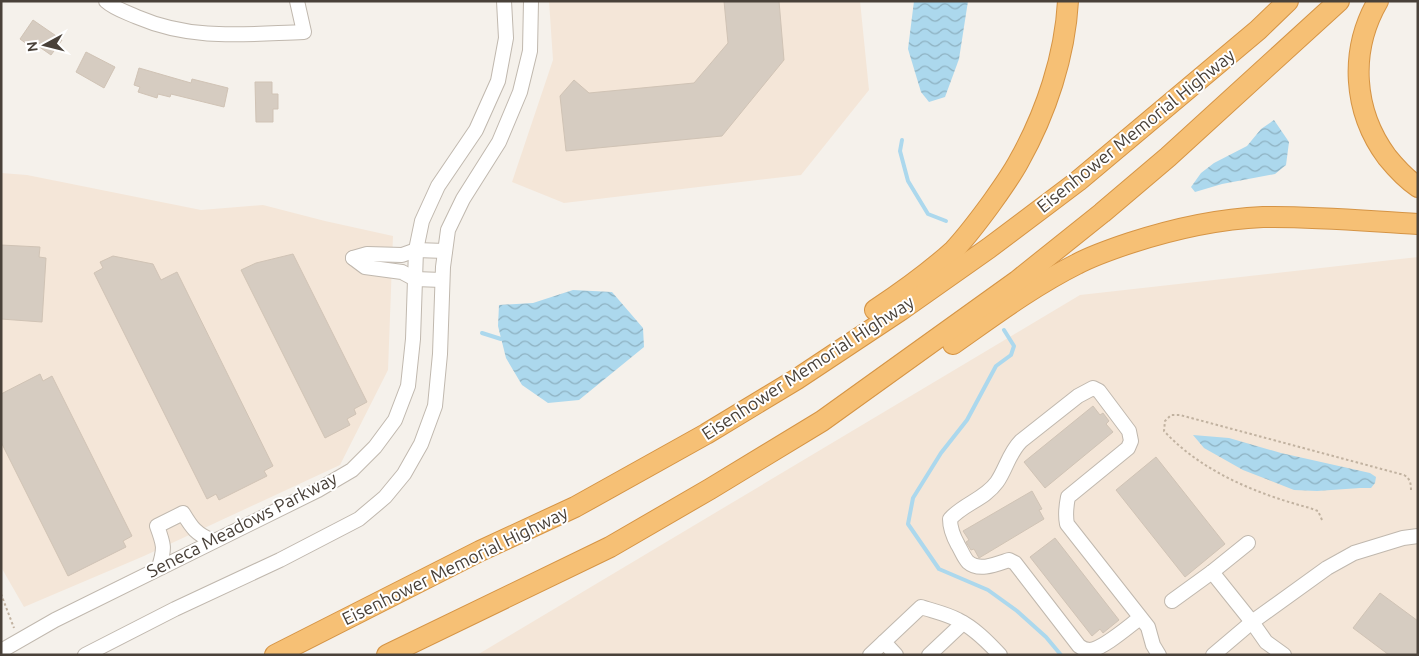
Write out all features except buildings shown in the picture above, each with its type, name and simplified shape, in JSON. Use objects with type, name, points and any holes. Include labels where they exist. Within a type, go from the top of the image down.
[{"type":"highway","points":[[575,507],[692,428],[789,368],[893,298],[954,249],[977,222],[1003,186],[1019,161],[1037,125],[1054,79],[1068,1]]},
{"type":"highway","name":"Eisenhower Memorial Highway","points":[[275,655],[480,551],[575,507],[706,434],[797,378],[901,310],[989,248],[1078,181],[1258,30],[1288,1]]},
{"type":"highway","name":"Eisenhower Memorial Highway","points":[[387,655],[610,547],[822,421],[1016,281],[1102,213],[1168,157],[1339,1]]},
{"type":"highway","points":[[1378,1],[1366,27],[1360,48],[1358,68],[1362,107],[1369,127],[1381,148],[1394,166],[1410,182],[1418,186]]},
{"type":"highway","points":[[822,421],[932,359],[1025,294],[1077,264],[1109,250],[1181,228],[1261,217],[1304,217],[1418,224]]},
{"type":"street","points":[[106,1],[112,6],[154,24],[182,31],[212,35],[304,32],[297,1]]},
{"type":"street","name":"Seneca Meadows Parkway","points":[[1,651],[54,620],[318,490],[352,470],[375,447],[395,420],[408,386],[413,339],[416,250],[422,221],[438,186],[476,130],[498,81],[506,38],[504,1]]},
{"type":"street","points":[[85,655],[175,609],[280,560],[359,519],[385,497],[404,474],[421,444],[436,406],[440,354],[442,280],[448,230],[463,199],[499,142],[520,92],[530,51],[531,1]]},
{"type":"street","points":[[442,280],[415,279],[402,272],[365,268],[353,258],[367,254],[402,255],[416,250],[445,251]]},
{"type":"street","points":[[1140,618],[1100,647],[1084,650],[1015,563],[1009,560],[987,567],[968,562],[950,527],[950,519],[956,512],[979,498],[996,483],[1014,448],[1021,441],[1078,396],[1093,388],[1099,390],[1123,422],[1130,432],[1131,441],[1128,448],[1068,497],[1065,508],[1067,524],[1148,627],[1153,645],[1159,655]]},
{"type":"street","points":[[159,567],[164,552],[163,542],[157,526],[184,513],[192,528],[200,536],[213,541]]},
{"type":"street","points":[[1213,655],[1252,622],[1327,568],[1354,553],[1402,538],[1418,536]]},
{"type":"street","points":[[1172,600],[1212,572],[1248,543]]},
{"type":"street","points":[[1212,572],[1266,642],[1284,655]]},
{"type":"street","points":[[870,655],[921,607],[963,623],[986,639],[996,650],[980,655]]},
{"type":"street","points":[[929,655],[963,623]]},
{"type":"street","points":[[884,642],[896,655]]},
{"type":"path","points":[[1322,520],[1318,512],[1310,508],[1263,494],[1234,481],[1208,466],[1174,442],[1164,431],[1165,421],[1171,415],[1180,415],[1404,475],[1410,482],[1412,492]]},
{"type":"path","points":[[1,594],[20,639]]},
{"type":"shaded area","points":[[549,1],[860,1],[869,90],[801,175],[564,203],[512,182],[553,60]]},
{"type":"shaded area","points":[[1,173],[27,175],[201,210],[263,205],[393,236],[388,370],[340,465],[144,556],[24,607],[1,567]]},
{"type":"shaded area","points":[[1418,257],[1418,655],[477,655],[1080,295]]},
{"type":"water","points":[[914,1],[968,1],[959,59],[945,97],[929,102],[921,92],[908,49]]},
{"type":"water","points":[[1274,120],[1289,142],[1286,165],[1275,174],[1222,184],[1195,192],[1191,187],[1201,173],[1214,163],[1247,146],[1261,129]]},
{"type":"water","points":[[573,290],[612,292],[643,328],[644,347],[579,400],[548,403],[522,385],[506,358],[498,326],[499,305],[533,303]]},
{"type":"water","points":[[1193,435],[1229,438],[1281,453],[1370,473],[1376,477],[1375,483],[1371,488],[1317,491],[1294,490],[1243,470],[1204,448]]},
{"type":"waterway","points":[[902,140],[900,151],[908,181],[928,214],[946,221]]},
{"type":"waterway","points":[[1004,330],[1014,346],[1011,355],[996,366],[967,420],[941,453],[913,498],[908,524],[939,569],[988,590],[1017,611],[1046,637],[1061,655]]},
{"type":"waterway","points":[[482,333],[501,339]]}]
